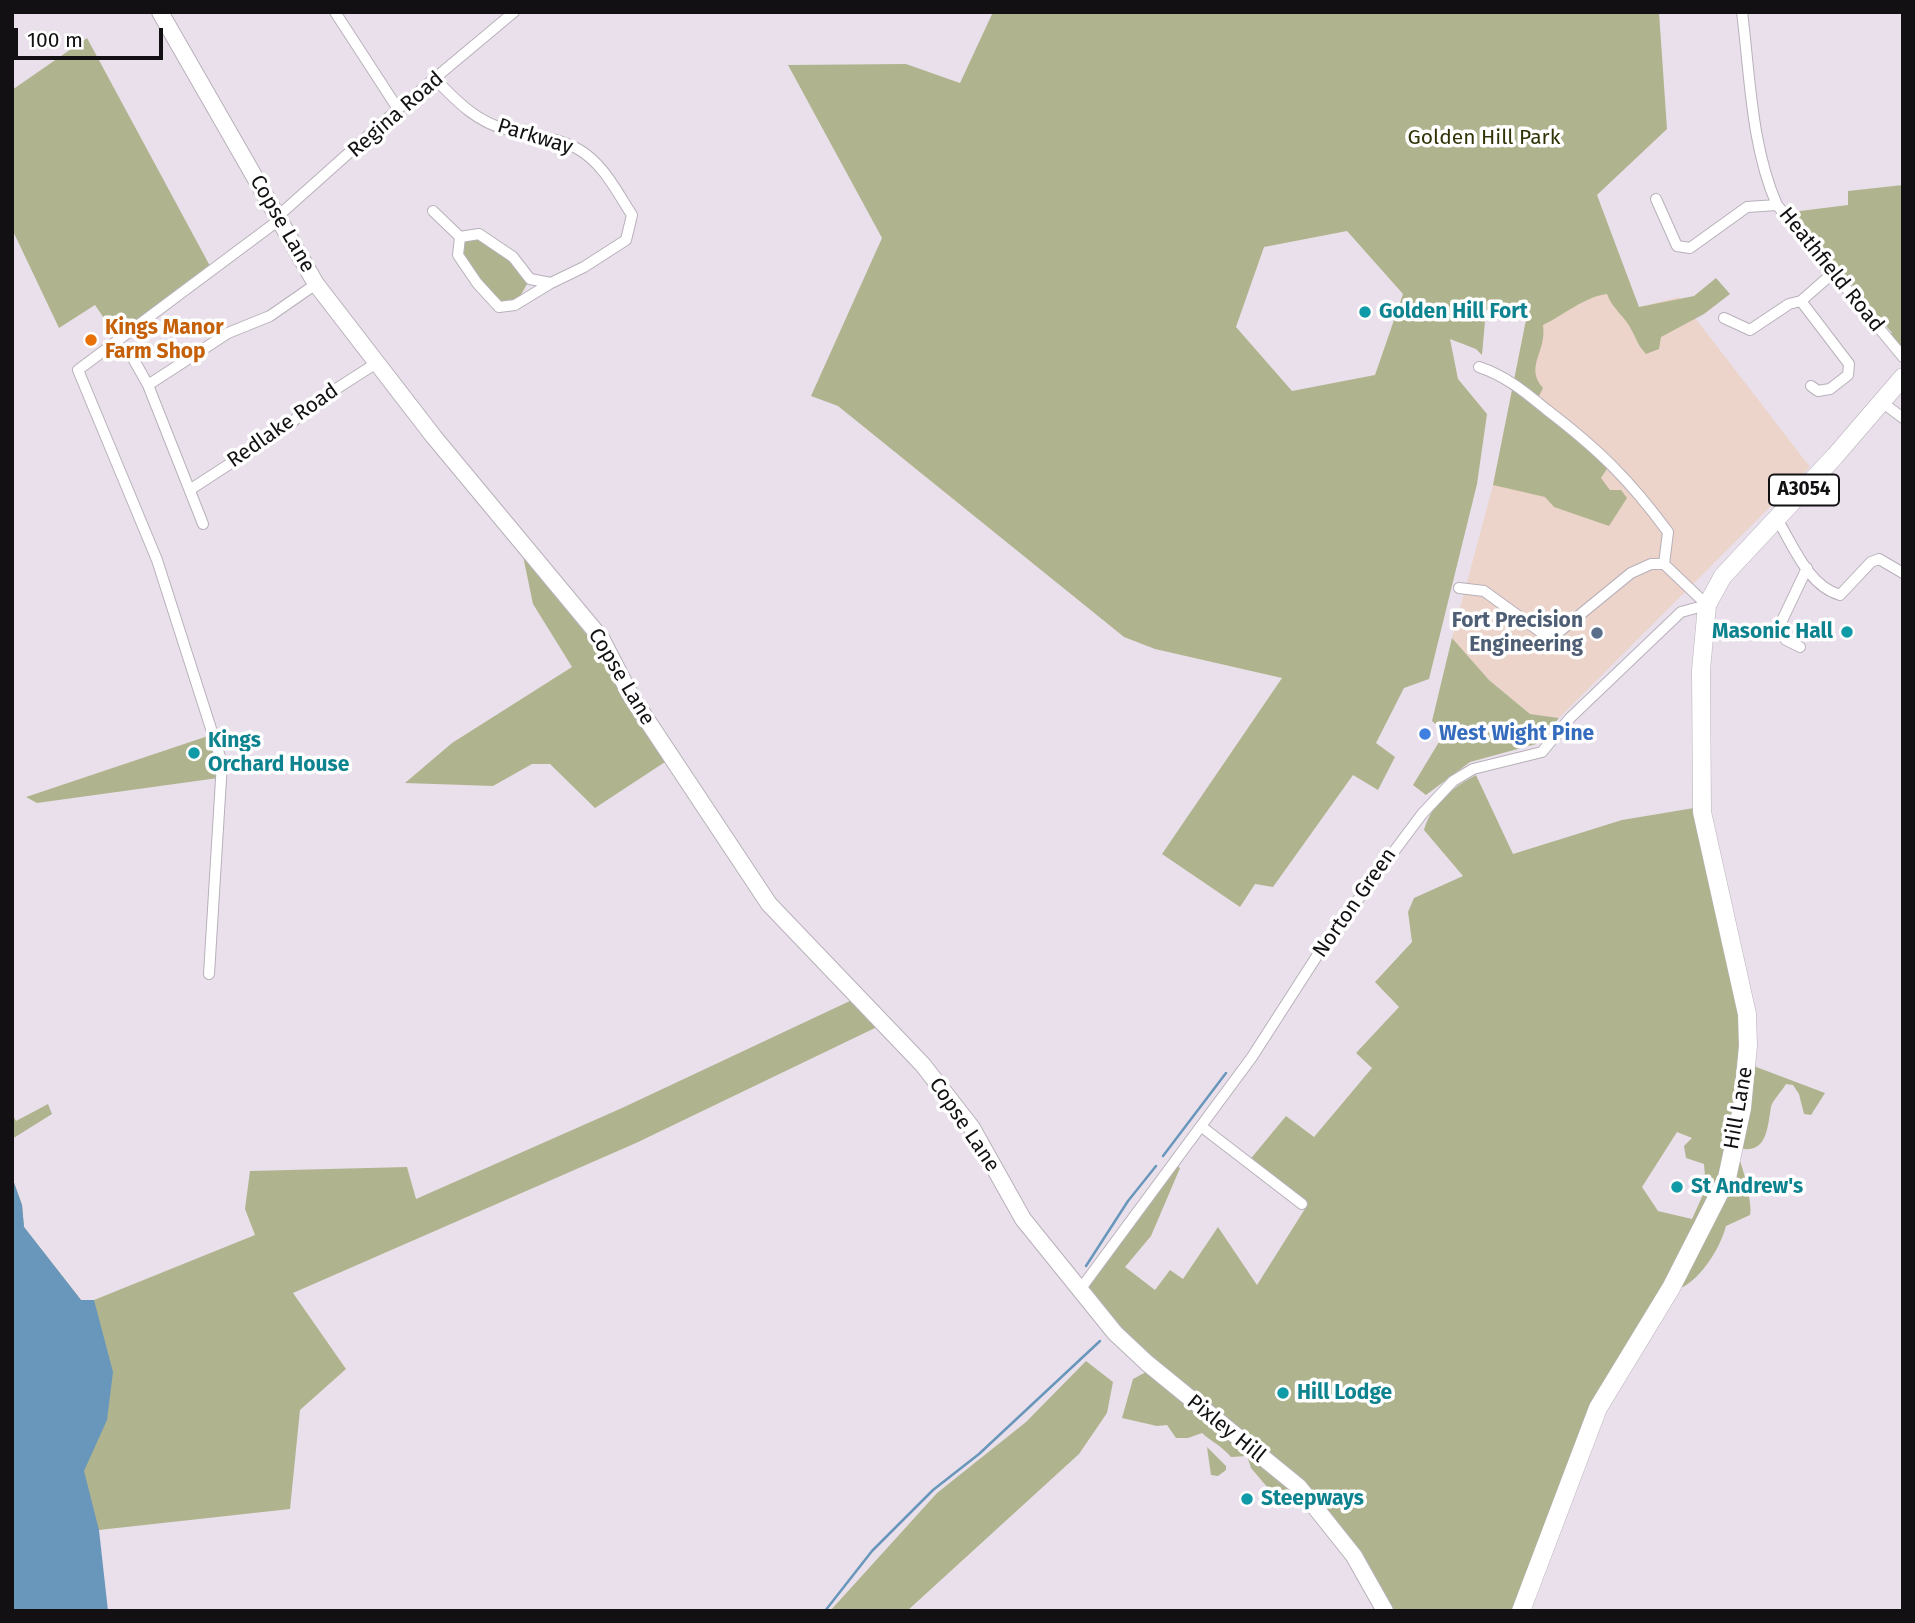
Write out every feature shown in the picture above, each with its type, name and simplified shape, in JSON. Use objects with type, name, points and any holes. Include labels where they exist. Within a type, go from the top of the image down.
[{"type":"main road","name":"A3054","points":[[1707,605],[1723,576],[1883,403],[1903,377]]},
{"type":"main road","name":"Hill Lane","points":[[1521,1611],[1598,1408],[1671,1288],[1727,1178],[1742,1108],[1748,1053],[1747,1014],[1702,812],[1701,670],[1707,605]]},
{"type":"street","name":"Copse Lane","points":[[160,12],[316,284],[509,531],[601,638],[631,696],[769,904],[923,1065],[972,1128],[1023,1219],[1079,1291]]},
{"type":"street","points":[[335,12],[398,108]]},
{"type":"street","name":"Regina Road","points":[[209,974],[222,763],[157,560],[78,370],[278,219],[398,108],[436,80],[514,12]]},
{"type":"street","name":"Heathfield Road","points":[[1742,12],[1755,118],[1769,187],[1777,205],[1903,357]]},
{"type":"street","name":"Parkway","points":[[436,80],[471,115],[505,129],[540,135],[579,149],[606,173],[632,215],[626,240],[515,305],[499,307],[477,283],[457,255],[460,237]]},
{"type":"street","points":[[1656,199],[1678,246],[1690,248],[1747,207],[1777,205]]},
{"type":"street","points":[[433,211],[460,237],[480,234],[513,257],[530,279],[551,283]]},
{"type":"street","points":[[1724,318],[1751,335],[1788,304],[1801,301],[1833,273]]},
{"type":"street","points":[[148,385],[228,333],[270,316],[316,284]]},
{"type":"street","points":[[1801,301],[1849,364],[1848,375],[1830,389],[1818,391],[1811,386]]},
{"type":"street","points":[[130,353],[148,385],[203,524]]},
{"type":"street","name":"Redlake Road","points":[[191,489],[288,426],[311,405],[376,364]]},
{"type":"street","points":[[1479,367],[1502,375],[1601,451],[1642,496],[1668,532],[1664,564]]},
{"type":"street","points":[[1883,403],[1903,418]]},
{"type":"street","points":[[1777,519],[1807,568],[1826,591],[1840,595],[1871,562],[1879,559]]},
{"type":"street","points":[[1871,548],[1879,559],[1903,573]]},
{"type":"street","points":[[1459,588],[1484,591],[1542,633],[1560,631],[1631,573],[1651,564],[1664,564],[1707,605]]},
{"type":"street","points":[[1800,647],[1786,640],[1778,629],[1807,568]]},
{"type":"street","name":"Norton Green","points":[[1079,1291],[1202,1127],[1252,1057],[1324,945],[1422,814],[1453,781],[1473,769],[1542,752],[1570,718],[1681,612],[1707,605]]},
{"type":"street","points":[[1202,1127],[1302,1204]]},
{"type":"street","name":"Pixley Hill","points":[[1079,1291],[1147,1363],[1299,1488],[1354,1556],[1385,1611]]},
{"type":"shaded area","points":[[1625,271],[1639,307],[1679,297],[1810,467],[1559,718],[1530,714],[1489,680],[1452,638],[1493,485],[1527,315]]},
{"type":"green space","name":"Golden Hill Park","points":[[993,12],[1659,12],[1667,129],[1597,195],[1639,307],[1694,296],[1716,278],[1730,294],[1704,314],[1661,337],[1659,349],[1646,354],[1607,294],[1582,302],[1543,325],[1536,373],[1543,388],[1534,406],[1568,430],[1608,467],[1601,478],[1610,490],[1621,490],[1627,498],[1609,526],[1554,507],[1545,497],[1493,485],[1527,315],[1486,310],[1482,355],[1476,349],[1450,339],[1458,379],[1487,414],[1477,484],[1429,679],[1404,688],[1376,743],[1395,757],[1378,790],[1353,775],[1273,887],[1255,884],[1240,907],[1162,854],[1282,678],[1155,649],[1124,637],[838,406],[811,396],[882,238],[788,65],[906,64],[960,83]],"holes":[[[1347,231],[1403,294],[1375,375],[1292,391],[1236,327],[1264,247]]]},
{"type":"green space","points":[[87,38],[210,266],[116,336],[95,305],[59,328],[12,229],[12,90]]},
{"type":"green space","points":[[1903,185],[1903,357],[1883,334],[1892,333],[1792,212],[1848,205],[1848,191]]},
{"type":"green space","points":[[479,234],[530,279],[515,305],[499,307],[458,255],[460,237]]},
{"type":"green space","points":[[523,556],[596,646],[624,700],[665,762],[595,808],[550,764],[532,764],[493,786],[405,783],[452,743],[572,667],[533,604]]},
{"type":"green space","points":[[1452,638],[1489,680],[1530,714],[1559,718],[1536,744],[1470,762],[1426,795],[1413,785],[1445,732],[1432,721]]},
{"type":"green space","points":[[211,735],[218,763],[218,778],[37,803],[26,797]]},
{"type":"green space","points":[[1476,775],[1513,854],[1622,820],[1694,808],[1739,1014],[1742,1045],[1738,1157],[1751,1210],[1750,1215],[1726,1226],[1707,1264],[1692,1281],[1675,1290],[1596,1402],[1515,1611],[1391,1611],[1298,1479],[1273,1503],[1268,1488],[1251,1468],[1247,1456],[1231,1457],[1202,1433],[1188,1438],[1176,1438],[1167,1425],[1157,1426],[1122,1418],[1133,1379],[1146,1372],[1152,1360],[1083,1286],[1174,1163],[1180,1168],[1151,1236],[1125,1267],[1155,1290],[1170,1270],[1183,1279],[1218,1227],[1257,1285],[1308,1204],[1248,1162],[1286,1116],[1314,1137],[1372,1068],[1356,1053],[1399,1007],[1375,982],[1412,942],[1408,912],[1414,898],[1463,876],[1424,830],[1438,804]],"holes":[[[1677,1132],[1692,1138],[1684,1146],[1686,1158],[1704,1164],[1706,1188],[1692,1219],[1658,1211],[1642,1187]]]},
{"type":"green space","points":[[852,1000],[877,1027],[636,1143],[293,1293],[346,1369],[300,1410],[290,1509],[99,1530],[81,1517],[26,1261],[12,1177],[22,1205],[24,1227],[81,1300],[94,1300],[255,1235],[245,1209],[250,1171],[407,1167],[416,1199],[622,1108]]},
{"type":"green space","points":[[1751,1065],[1825,1093],[1811,1115],[1804,1114],[1799,1094],[1793,1085],[1786,1084],[1772,1105],[1764,1139],[1754,1148],[1737,1148]]},
{"type":"green space","points":[[48,1104],[52,1114],[12,1139],[12,1114],[16,1121]]},
{"type":"green space","points":[[1086,1361],[1113,1382],[1107,1413],[1079,1454],[907,1611],[830,1611],[937,1493],[1026,1422]]},
{"type":"green space","points":[[1207,1447],[1226,1466],[1226,1470],[1218,1476],[1211,1475]]},
{"type":"water","points":[[12,1177],[22,1205],[24,1227],[81,1300],[94,1300],[113,1372],[107,1420],[84,1471],[99,1530],[108,1611],[12,1611]]},
{"type":"waterway","points":[[1163,1156],[1226,1073]]},
{"type":"waterway","points":[[1086,1266],[1128,1201],[1156,1166]]},
{"type":"waterway","points":[[825,1611],[872,1551],[933,1490],[979,1454],[1100,1341]]},
{"type":"place","name":"Golden Hill Fort","points":[[1365,312]]},
{"type":"place","name":"Kings Manor Farm Shop","points":[[91,340]]},
{"type":"place","name":"Masonic Hall","points":[[1847,632]]},
{"type":"place","name":"Fort Precision Engineering","points":[[1597,633]]},
{"type":"place","name":"West Wight Pine","points":[[1425,734]]},
{"type":"place","name":"Kings Orchard House","points":[[194,753]]},
{"type":"place","name":"St Andrew's","points":[[1677,1187]]},
{"type":"place","name":"Hill Lodge","points":[[1283,1393]]},
{"type":"place","name":"Steepways","points":[[1247,1499]]}]
